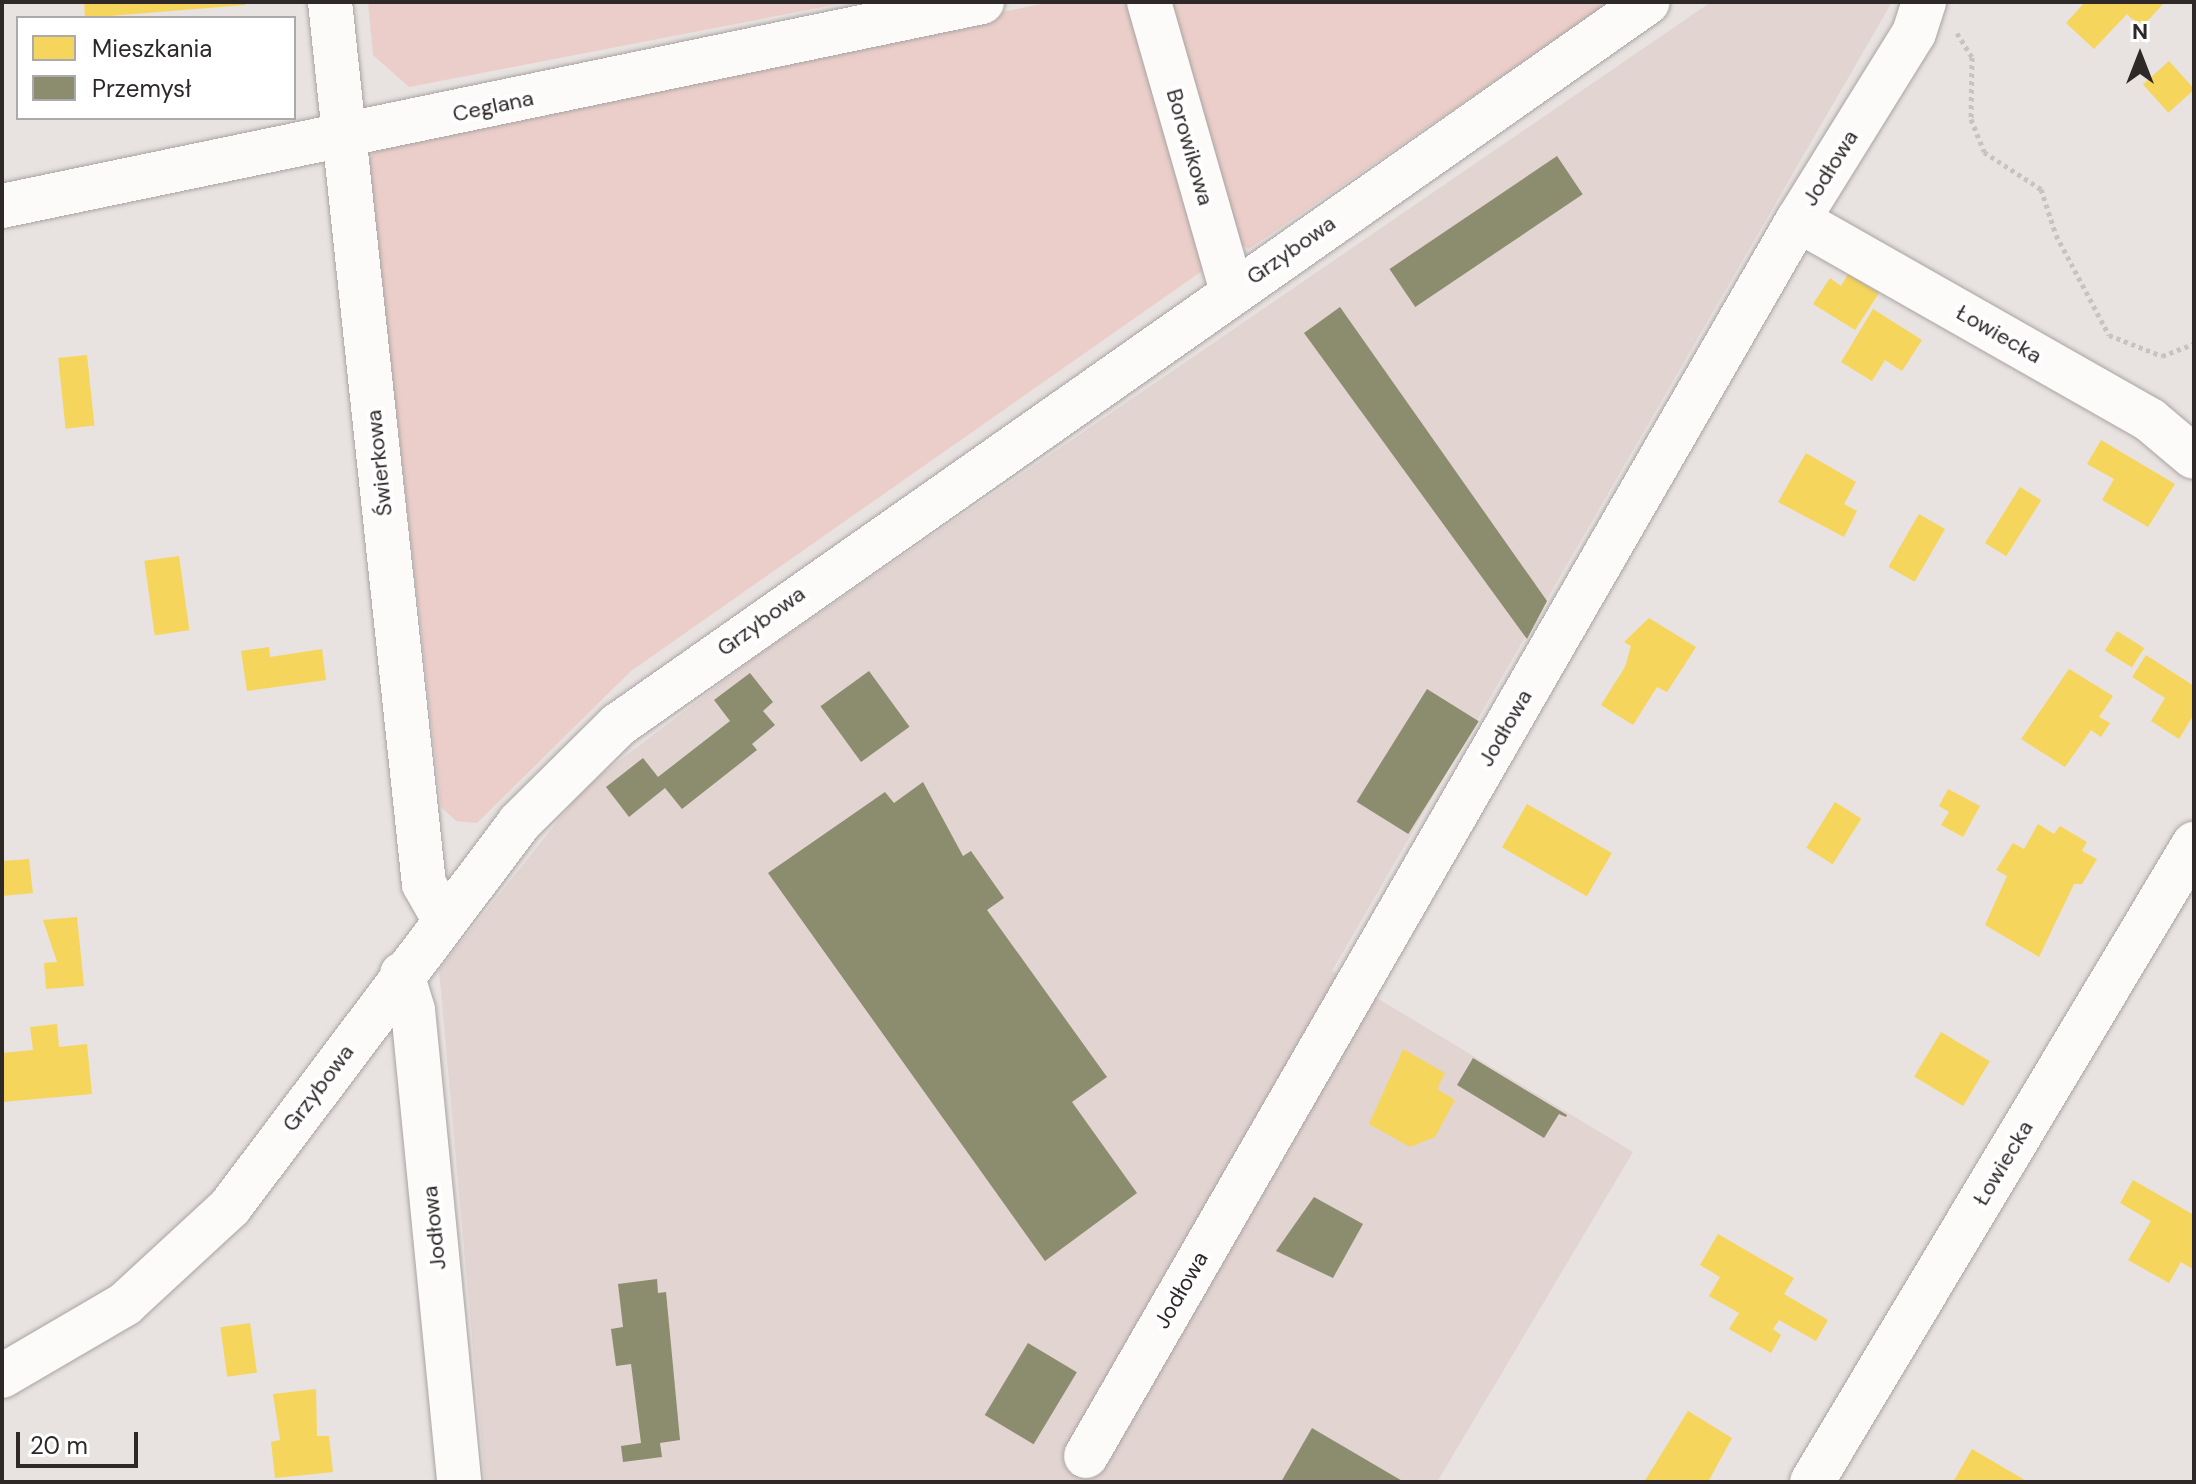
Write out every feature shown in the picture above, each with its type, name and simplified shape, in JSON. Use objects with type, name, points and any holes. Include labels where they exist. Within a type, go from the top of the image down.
[{"type":"street","name":"Świerkowa","points":[[330,2],[424,884],[444,919]]},
{"type":"street","name":"Ceglana","points":[[2,206],[345,138],[982,2]]},
{"type":"street","name":"Borowikowa","points":[[1149,2],[1232,291]]},
{"type":"street","name":"Grzybowa","points":[[2,1376],[60,1348],[169,1268],[230,1207],[402,974],[519,823],[618,725],[1232,291],[1648,2]]},
{"type":"street","name":"Jodłowa","points":[[1086,1456],[1798,220],[1914,33],[1938,13]]},
{"type":"street","name":"Łowiecka","points":[[1798,220],[2150,420],[2194,457]]},
{"type":"street","name":"Łowiecka","points":[[1812,1482],[2194,844]]},
{"type":"street","name":"Jodłowa","points":[[402,974],[413,1010],[459,1482]]},
{"type":"path","points":[[1938,13],[1972,57],[1971,119],[1984,152],[2041,189],[2056,235],[2109,335],[2162,356],[2194,344]]},
{"type":"shaded area","points":[[368,2],[849,2],[409,87],[373,55]]},
{"type":"shaded area","points":[[1050,2],[1122,2],[1137,9],[1205,255],[1202,271],[631,671],[477,823],[456,821],[441,807],[368,162],[379,144]]},
{"type":"shaded area","points":[[1164,2],[1610,2],[1249,249],[1229,237]]},
{"type":"shaded area","points":[[1711,2],[1892,2],[1332,971],[1633,1152],[1437,1482],[485,1482],[439,970],[585,787],[758,655]]},
{"type":"building: Mieszkania","points":[[84,2],[245,2],[245,5],[85,16]]},
{"type":"building: Mieszkania","points":[[2085,2],[2163,4],[2141,28],[2127,14],[2094,49],[2066,23]]},
{"type":"building: Mieszkania","points":[[2169,61],[2194,90],[2168,113],[2143,84]]},
{"type":"building: Mieszkania","points":[[1848,274],[1879,293],[1855,330],[1813,304],[1830,278],[1841,286]]},
{"type":"building: Mieszkania","points":[[1873,309],[1922,340],[1902,371],[1885,360],[1872,381],[1841,362]]},
{"type":"building: Mieszkania","points":[[87,355],[94,426],[66,429],[58,358]]},
{"type":"building: Mieszkania","points":[[2101,440],[2175,484],[2148,527],[2102,500],[2114,479],[2087,464]]},
{"type":"building: Mieszkania","points":[[1806,453],[1856,482],[1844,504],[1857,511],[1844,537],[1778,502]]},
{"type":"building: Mieszkania","points":[[2020,487],[2041,500],[2006,556],[1985,543]]},
{"type":"building: Mieszkania","points":[[1919,514],[1945,529],[1914,582],[1888,567]]},
{"type":"building: Mieszkania","points":[[179,556],[189,630],[155,635],[144,561]]},
{"type":"building: Mieszkania","points":[[1649,618],[1696,647],[1667,692],[1657,687],[1633,725],[1601,705],[1625,667],[1631,646],[1624,642]]},
{"type":"building: Mieszkania","points":[[2117,631],[2144,648],[2132,667],[2105,651]]},
{"type":"building: Mieszkania","points":[[269,647],[270,657],[322,649],[326,680],[247,691],[241,651]]},
{"type":"building: Mieszkania","points":[[2146,655],[2194,686],[2194,714],[2179,739],[2151,721],[2165,698],[2132,677]]},
{"type":"building: Mieszkania","points":[[2069,669],[2113,696],[2099,717],[2110,723],[2101,737],[2091,730],[2065,767],[2021,739]]},
{"type":"building: Mieszkania","points":[[1948,789],[1980,806],[1963,837],[1941,825],[1949,812],[1939,806]]},
{"type":"building: Mieszkania","points":[[1835,802],[1861,818],[1833,864],[1806,848]]},
{"type":"building: Mieszkania","points":[[1527,804],[1612,853],[1587,896],[1502,847]]},
{"type":"building: Mieszkania","points":[[2038,824],[2054,834],[2060,826],[2087,842],[2082,851],[2097,859],[2082,884],[2074,884],[2039,957],[1985,925],[2007,876],[1996,870],[2013,843],[2024,849]]},
{"type":"building: Mieszkania","points":[[29,859],[33,893],[2,896],[2,861]]},
{"type":"building: Mieszkania","points":[[77,917],[84,986],[46,989],[44,963],[57,962],[43,920]]},
{"type":"building: Mieszkania","points":[[57,1024],[59,1047],[87,1044],[92,1094],[2,1102],[2,1053],[33,1050],[30,1027]]},
{"type":"building: Mieszkania","points":[[1941,1032],[1990,1061],[1963,1106],[1914,1077]]},
{"type":"building: Mieszkania","points":[[1403,1049],[1445,1073],[1437,1089],[1455,1100],[1435,1137],[1410,1147],[1369,1124]]},
{"type":"building: Mieszkania","points":[[2133,1180],[2194,1215],[2194,1270],[2181,1262],[2169,1283],[2128,1260],[2151,1221],[2120,1203]]},
{"type":"building: Mieszkania","points":[[1718,1234],[1794,1278],[1784,1294],[1828,1320],[1816,1341],[1779,1320],[1773,1329],[1781,1335],[1771,1353],[1729,1329],[1739,1313],[1709,1296],[1720,1277],[1700,1265]]},
{"type":"building: Mieszkania","points":[[250,1323],[257,1373],[227,1377],[220,1327]]},
{"type":"building: Mieszkania","points":[[316,1389],[317,1436],[329,1436],[333,1472],[275,1478],[271,1442],[280,1440],[273,1394]]},
{"type":"building: Mieszkania","points":[[1688,1411],[1732,1438],[1708,1482],[1644,1482]]},
{"type":"building: Mieszkania","points":[[1972,1449],[2028,1482],[1953,1482]]},
{"type":"building: Przemysł","points":[[1557,156],[1583,194],[1415,307],[1390,269]]},
{"type":"building: Przemysł","points":[[1340,307],[1547,601],[1527,639],[1304,333]]},
{"type":"building: Przemysł","points":[[869,671],[910,727],[861,762],[820,706]]},
{"type":"building: Przemysł","points":[[750,673],[773,702],[763,711],[775,725],[752,744],[757,750],[682,809],[665,788],[629,817],[606,787],[643,758],[658,777],[730,721],[714,700]]},
{"type":"building: Przemysł","points":[[1427,689],[1479,721],[1408,834],[1357,802]]},
{"type":"building: Przemysł","points":[[923,782],[963,856],[971,851],[1004,898],[987,910],[1107,1077],[1072,1102],[1137,1193],[1045,1261],[768,873],[885,792],[894,803]]},
{"type":"building: Przemysł","points":[[1473,1058],[1566,1117],[1559,1114],[1544,1138],[1457,1085]]},
{"type":"building: Przemysł","points":[[1314,1197],[1363,1224],[1333,1278],[1276,1251]]},
{"type":"building: Przemysł","points":[[657,1279],[658,1293],[666,1292],[680,1440],[660,1443],[662,1457],[623,1462],[621,1446],[641,1443],[631,1364],[616,1366],[611,1329],[623,1327],[618,1284]]},
{"type":"building: Przemysł","points":[[1028,1343],[1077,1372],[1034,1444],[985,1415]]},
{"type":"building: Przemysł","points":[[1312,1428],[1404,1482],[1281,1482]]}]
